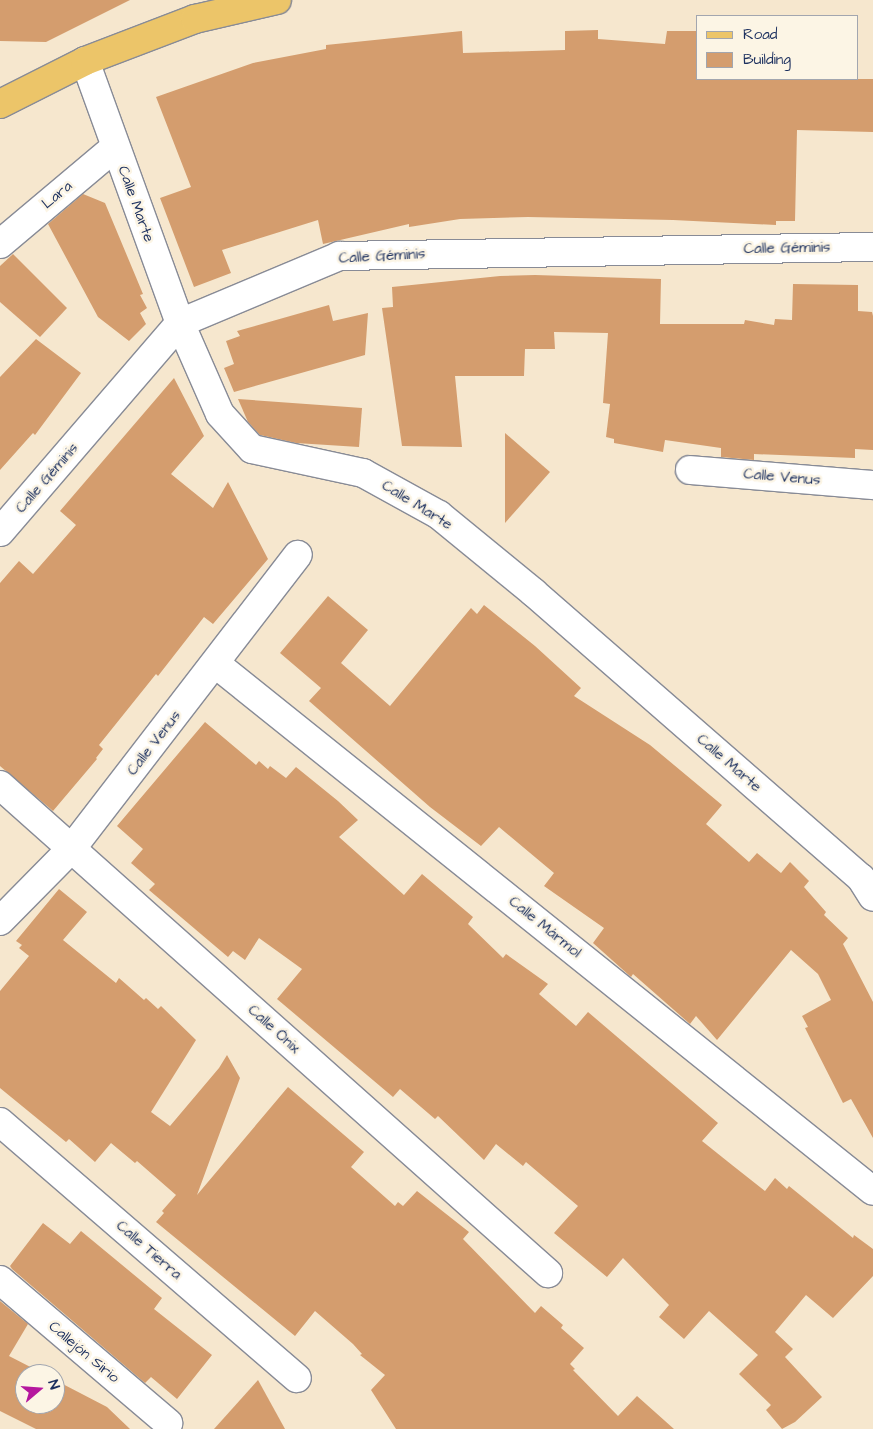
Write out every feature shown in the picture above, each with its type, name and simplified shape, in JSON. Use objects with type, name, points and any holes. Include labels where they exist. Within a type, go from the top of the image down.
[{"type":"main road","points":[[0,104],[84,61],[196,10],[277,0]]},
{"type":"street","name":"Calle Marte","points":[[84,61],[180,323],[220,414],[252,449],[363,473],[439,515],[533,592],[861,878],[873,897]]},
{"type":"street","name":"Lara","points":[[0,244],[115,147]]},
{"type":"street","name":"Calle Géminis","points":[[0,532],[180,323],[339,256],[873,247]]},
{"type":"street","name":"Calle Venus","points":[[690,470],[873,485]]},
{"type":"street","name":"Calle Venus","points":[[0,921],[72,848],[216,664],[298,555]]},
{"type":"street","name":"Calle Mármol","points":[[216,664],[873,1191]]},
{"type":"street","name":"Calle Ónix","points":[[0,785],[548,1274]]},
{"type":"street","name":"Calle Tierra","points":[[0,1122],[297,1378]]},
{"type":"street","name":"Callejón Sirio","points":[[0,1280],[168,1424]]},
{"type":"building","points":[[0,0],[130,0],[46,42],[0,41]]},
{"type":"building","points":[[598,30],[598,39],[665,44],[667,31],[696,31],[696,80],[873,79],[873,132],[797,130],[795,221],[776,221],[776,225],[673,220],[528,217],[460,219],[409,227],[409,224],[323,244],[318,220],[222,250],[231,273],[194,287],[160,198],[191,187],[156,97],[253,63],[326,49],[326,45],[462,31],[463,53],[565,50],[565,31]]},
{"type":"building","points":[[83,194],[105,203],[143,294],[140,295],[147,308],[140,313],[146,324],[129,341],[98,317],[48,224]]},
{"type":"building","points":[[13,254],[67,308],[40,337],[0,302],[0,266]]},
{"type":"building","points":[[535,275],[661,279],[660,324],[744,324],[745,320],[774,325],[775,319],[792,320],[793,284],[858,285],[858,311],[872,312],[873,316],[873,450],[855,449],[855,458],[754,454],[754,460],[721,457],[721,448],[665,440],[663,452],[614,443],[614,439],[606,437],[610,404],[603,403],[608,333],[554,332],[555,349],[525,349],[524,376],[455,376],[462,447],[402,446],[382,308],[393,307],[392,287],[500,276]]},
{"type":"building","points":[[329,305],[333,321],[368,313],[365,355],[234,392],[224,368],[234,364],[226,341],[240,336],[237,331]]},
{"type":"building","points":[[36,339],[81,373],[35,435],[33,433],[0,470],[0,377]]},
{"type":"building","points":[[174,378],[204,436],[171,474],[213,508],[228,482],[268,559],[213,624],[204,617],[158,676],[156,674],[99,745],[103,749],[97,759],[53,811],[0,766],[0,583],[19,561],[33,574],[76,525],[60,511]]},
{"type":"building","points":[[238,399],[362,408],[359,447],[296,443],[260,435],[248,422]]},
{"type":"building","points":[[505,433],[550,472],[505,523]]},
{"type":"building","points":[[328,596],[368,630],[341,663],[390,706],[471,608],[477,614],[484,605],[535,646],[581,688],[574,696],[650,745],[722,805],[706,824],[749,862],[757,853],[781,873],[790,862],[809,881],[804,887],[826,912],[824,915],[848,938],[843,944],[873,1002],[873,1138],[851,1099],[843,1103],[805,1028],[808,1027],[802,1016],[831,1000],[818,974],[791,950],[717,1040],[696,1016],[690,1024],[633,974],[631,977],[593,943],[604,928],[544,886],[554,873],[499,827],[481,846],[430,807],[309,701],[321,688],[280,653]]},
{"type":"building","points":[[205,722],[256,765],[259,761],[268,769],[270,766],[286,778],[296,767],[338,801],[358,820],[339,837],[404,895],[422,874],[473,917],[468,924],[503,958],[506,954],[548,984],[539,994],[576,1026],[588,1012],[718,1123],[702,1141],[732,1165],[765,1191],[775,1178],[787,1189],[789,1186],[853,1238],[854,1235],[873,1249],[873,1276],[833,1318],[806,1295],[775,1332],[793,1349],[785,1357],[822,1397],[795,1422],[782,1429],[766,1410],[771,1405],[739,1374],[758,1355],[709,1311],[684,1339],[659,1317],[669,1305],[623,1258],[607,1277],[554,1233],[578,1206],[526,1162],[523,1166],[496,1144],[484,1160],[438,1116],[435,1119],[400,1089],[393,1097],[277,999],[302,969],[259,938],[245,960],[233,951],[228,957],[149,890],[155,884],[131,863],[143,849],[117,826]]},
{"type":"building","points":[[59,889],[87,912],[63,940],[116,983],[119,978],[144,1000],[146,998],[158,1009],[161,1006],[196,1040],[151,1112],[170,1126],[219,1068],[227,1055],[240,1078],[197,1195],[288,1087],[364,1152],[351,1167],[395,1206],[398,1202],[403,1206],[417,1191],[469,1232],[463,1239],[535,1313],[541,1306],[563,1325],[561,1328],[584,1348],[570,1364],[575,1369],[573,1370],[618,1416],[637,1396],[674,1429],[396,1429],[371,1390],[385,1375],[360,1355],[362,1354],[353,1344],[315,1311],[295,1336],[156,1222],[164,1213],[162,1211],[176,1195],[137,1161],[135,1163],[111,1143],[95,1162],[69,1139],[66,1142],[0,1088],[0,991],[29,956],[19,948],[22,945],[16,941]]},
{"type":"building","points":[[43,1223],[70,1244],[81,1231],[162,1298],[154,1309],[212,1355],[177,1399],[151,1377],[145,1383],[12,1269],[10,1266]]},
{"type":"building","points":[[0,1301],[28,1324],[9,1356],[25,1364],[15,1364],[15,1414],[65,1414],[65,1385],[107,1407],[130,1429],[36,1429],[0,1411]]},
{"type":"building","points":[[258,1380],[285,1429],[214,1429]]}]
